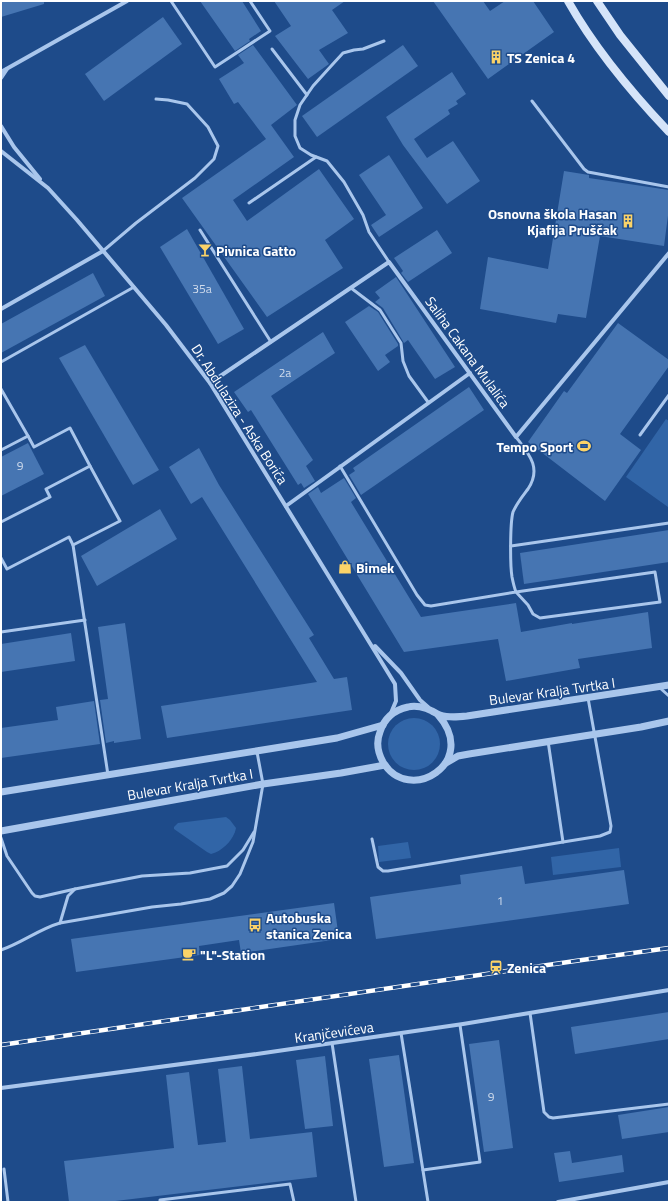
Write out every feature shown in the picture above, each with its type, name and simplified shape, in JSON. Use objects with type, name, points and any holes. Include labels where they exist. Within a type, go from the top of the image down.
[{"type":"main road","points":[[568,1],[599,49],[628,87],[669,132]]},
{"type":"main road","points":[[597,1],[620,35],[669,96]]},
{"type":"street","points":[[1,72],[127,1]]},
{"type":"street","points":[[1,78],[8,67]]},
{"type":"street","points":[[1,126],[14,147],[48,188]]},
{"type":"street","name":"Dr. Abdulaziza - Aska Borića","points":[[1,151],[48,188],[77,220],[166,325],[210,383],[395,684],[396,701],[390,716]]},
{"type":"street","points":[[1,309],[103,251]]},
{"type":"street","points":[[516,437],[669,253]]},
{"type":"street","points":[[210,383],[389,262]]},
{"type":"street","name":"Saliha Cakana Mulalića","points":[[389,262],[516,437]]},
{"type":"street","points":[[286,506],[470,373]]},
{"type":"street","name":"Dr. Abdulaziza - Aska Borića","points":[[369,640],[401,673],[420,700],[430,710]]},
{"type":"street","name":"Bulevar Kralja Tvrtka I","points":[[438,715],[452,717],[467,716],[660,688],[669,685]]},
{"type":"street","name":"Bulevar Kralja Tvrtka I","points":[[1,792],[108,776],[336,738],[382,725],[397,711],[408,707],[419,706],[438,715],[450,732],[452,743],[446,763]]},
{"type":"street","points":[[382,725],[378,737],[378,744],[381,758],[385,765],[392,772],[401,777],[411,780],[421,780],[439,771],[446,763],[458,756],[669,721]]},
{"type":"street","name":"Bulevar Kralja Tvrtka I","points":[[1,831],[263,784],[385,765]]},
{"type":"street","name":"Kranjčevićeva","points":[[1,1088],[460,1025],[669,990]]},
{"type":"street","points":[[558,1202],[669,1182]]},
{"type":"lane","points":[[171,1],[215,67],[270,31],[250,1]]},
{"type":"lane","points":[[384,41],[363,49],[343,53],[313,86],[300,105],[295,120],[295,136],[300,148],[327,161],[344,182],[363,215],[369,232],[389,262]]},
{"type":"lane","points":[[272,49],[307,95]]},
{"type":"lane","points":[[103,251],[136,223],[196,178],[214,160],[218,146],[208,126],[188,104],[156,99]]},
{"type":"lane","points":[[532,101],[584,169],[588,172],[669,187]]},
{"type":"lane","points":[[249,203],[316,157]]},
{"type":"lane","points":[[200,230],[270,342]]},
{"type":"lane","points":[[1,362],[134,287]]},
{"type":"lane","points":[[351,288],[380,310],[401,343],[403,360],[408,376],[428,402]]},
{"type":"lane","points":[[1,389],[34,447],[70,428],[120,521],[73,545]]},
{"type":"lane","points":[[640,435],[669,395]]},
{"type":"lane","points":[[1,450],[28,436]]},
{"type":"lane","points":[[340,466],[417,596],[425,605],[431,606],[516,592],[655,572],[660,602],[540,618],[533,614],[528,605],[516,592],[512,576],[511,546],[513,514],[519,500],[535,477],[534,466],[528,452],[516,437]]},
{"type":"lane","points":[[1,522],[50,497],[46,489],[90,466]]},
{"type":"lane","points":[[511,546],[669,523]]},
{"type":"lane","points":[[1,558],[7,569],[69,537],[73,545],[108,776]]},
{"type":"lane","points":[[1,632],[85,620]]},
{"type":"lane","points":[[660,688],[669,696]]},
{"type":"lane","points":[[372,839],[378,868],[383,871],[600,836],[610,832],[611,826],[593,734],[588,698]]},
{"type":"lane","points":[[548,741],[563,842]]},
{"type":"lane","points":[[1,950],[14,946],[47,926],[152,907],[210,899],[224,894],[232,886],[240,874],[250,852],[256,828],[263,784],[256,751]]},
{"type":"lane","points":[[1,838],[7,856],[32,893],[35,896],[40,897],[142,876],[190,873],[227,866],[243,850],[256,828]]},
{"type":"lane","points":[[60,923],[68,896],[75,889]]},
{"type":"lane","points":[[530,1013],[544,1112],[548,1117],[553,1118],[669,1104]]},
{"type":"lane","points":[[423,1170],[480,1162],[460,1025]]},
{"type":"lane","points":[[401,1033],[428,1202]]},
{"type":"lane","points":[[332,1043],[356,1202]]},
{"type":"lane","points":[[4,1170],[8,1202]]},
{"type":"lane","points":[[160,1202],[160,1200],[290,1184],[294,1202]]},
{"type":"shaded area","points":[[666,419],[669,421],[668,507],[626,477]]},
{"type":"shaded area","points":[[414,718],[424,720],[432,726],[438,734],[440,744],[438,754],[432,762],[424,768],[414,770],[404,768],[396,762],[390,754],[388,744],[390,734],[396,726],[404,720]]},
{"type":"shaded area","points":[[226,817],[236,828],[235,832],[224,847],[211,854],[174,829],[178,823]]},
{"type":"shaded area","points":[[408,842],[411,858],[379,862],[378,846]]},
{"type":"shaded area","points":[[619,848],[621,867],[553,875],[551,857]]},
{"type":"building","points":[[1,1],[44,1],[44,4],[1,17]]},
{"type":"building","points":[[200,1],[242,1],[261,31],[249,39],[250,41],[235,51]]},
{"type":"building","points":[[274,1],[345,1],[332,10],[348,33],[319,50],[329,64],[308,79],[275,36],[291,26]]},
{"type":"building","name":"TS Zenica 4","points":[[433,1],[483,1],[490,11],[505,1],[533,1],[554,32],[488,79]]},
{"type":"building","points":[[163,17],[182,44],[104,101],[85,74]]},
{"type":"building","points":[[253,45],[297,105],[271,125],[294,157],[233,200],[247,221],[319,169],[354,219],[325,240],[343,268],[267,317],[182,198],[266,139],[238,102],[234,104],[219,79],[244,63],[238,55]]},
{"type":"building","points":[[403,45],[418,66],[317,137],[302,116]]},
{"type":"building","points":[[452,72],[466,94],[456,101],[458,104],[448,110],[450,114],[414,139],[427,158],[453,141],[480,181],[447,204],[403,145],[386,117]]},
{"type":"building","points":[[389,155],[423,208],[379,237],[371,225],[386,215],[359,175]]},
{"type":"building","points":[[564,171],[589,175],[589,178],[669,190],[669,208],[664,246],[600,236],[586,318],[558,314],[556,323],[480,309],[488,257],[548,269]]},
{"type":"building","points":[[187,229],[244,329],[218,344],[160,247]]},
{"type":"building","points":[[437,230],[452,253],[408,282],[401,273],[403,271],[394,258]]},
{"type":"building","points":[[93,273],[105,296],[1,353],[1,324]]},
{"type":"building","points":[[396,277],[455,367],[435,379],[408,340],[404,343],[383,308],[375,302],[380,298],[375,292]]},
{"type":"building","points":[[369,306],[378,312],[398,344],[398,346],[385,355],[390,362],[378,371],[345,322]]},
{"type":"building","points":[[618,323],[669,360],[669,366],[620,434],[641,450],[605,501],[528,442],[564,391],[567,393]]},
{"type":"building","points":[[323,332],[335,353],[271,396],[313,460],[306,466],[315,481],[304,488],[301,483],[298,485],[251,410],[248,412],[234,392]]},
{"type":"building","points":[[85,345],[159,470],[133,485],[59,358]]},
{"type":"building","points":[[469,387],[484,410],[361,495],[349,475],[355,471],[353,468]]},
{"type":"building","points":[[28,443],[44,474],[1,496],[1,457]]},
{"type":"building","points":[[199,448],[219,485],[314,635],[309,638],[334,679],[347,677],[352,710],[167,738],[161,706],[317,682],[202,497],[191,504],[169,467]]},
{"type":"building","points":[[344,478],[356,498],[351,502],[421,617],[516,603],[521,632],[648,612],[652,648],[578,659],[580,668],[506,681],[498,639],[404,652],[308,494],[318,487],[321,493]]},
{"type":"building","points":[[160,509],[177,539],[97,586],[81,556]]},
{"type":"building","points":[[669,530],[669,562],[524,584],[520,553]]},
{"type":"building","points":[[125,623],[141,739],[106,743],[100,700],[108,699],[98,627]]},
{"type":"building","points":[[71,633],[75,661],[1,672],[1,644]]},
{"type":"building","points":[[94,701],[100,744],[1,758],[1,728],[58,720],[56,707]]},
{"type":"building","points":[[522,866],[525,884],[624,870],[629,904],[376,939],[370,897],[461,884],[460,875]]},
{"type":"building","name":"Autobuska stanica Zenica","points":[[334,903],[339,939],[241,953],[239,940],[199,946],[200,955],[76,972],[71,939]]},
{"type":"building","points":[[669,1012],[669,1039],[575,1054],[571,1027]]},
{"type":"building","points":[[499,1040],[513,1148],[484,1152],[469,1044]]},
{"type":"building","points":[[399,1055],[414,1163],[384,1167],[369,1059]]},
{"type":"building","points":[[325,1056],[333,1126],[305,1129],[296,1060]]},
{"type":"building","points":[[242,1066],[250,1139],[312,1132],[317,1177],[107,1202],[69,1202],[64,1161],[174,1148],[166,1075],[189,1072],[198,1145],[226,1142],[218,1069]]},
{"type":"building","points":[[669,1107],[669,1132],[622,1139],[618,1115]]},
{"type":"building","points":[[570,1151],[572,1163],[622,1155],[624,1172],[559,1182],[554,1153]]},
{"type":"railway","points":[[1,1045],[669,948]]},
{"type":"place","name":"TS Zenica 4","points":[[496,57]]},
{"type":"place","name":"Osnovna škola Hasan Kjafija Pruščak","points":[[628,221]]},
{"type":"place","name":"Pivnica Gatto","points":[[205,250]]},
{"type":"place","name":"Tempo Sport","points":[[584,446]]},
{"type":"place","name":"Bimek","points":[[345,567]]},
{"type":"place","name":"Autobuska stanica Zenica","points":[[255,925]]},
{"type":"place","name":"\"L\"-Station","points":[[189,954]]},
{"type":"place","name":"Zenica","points":[[496,967]]}]
